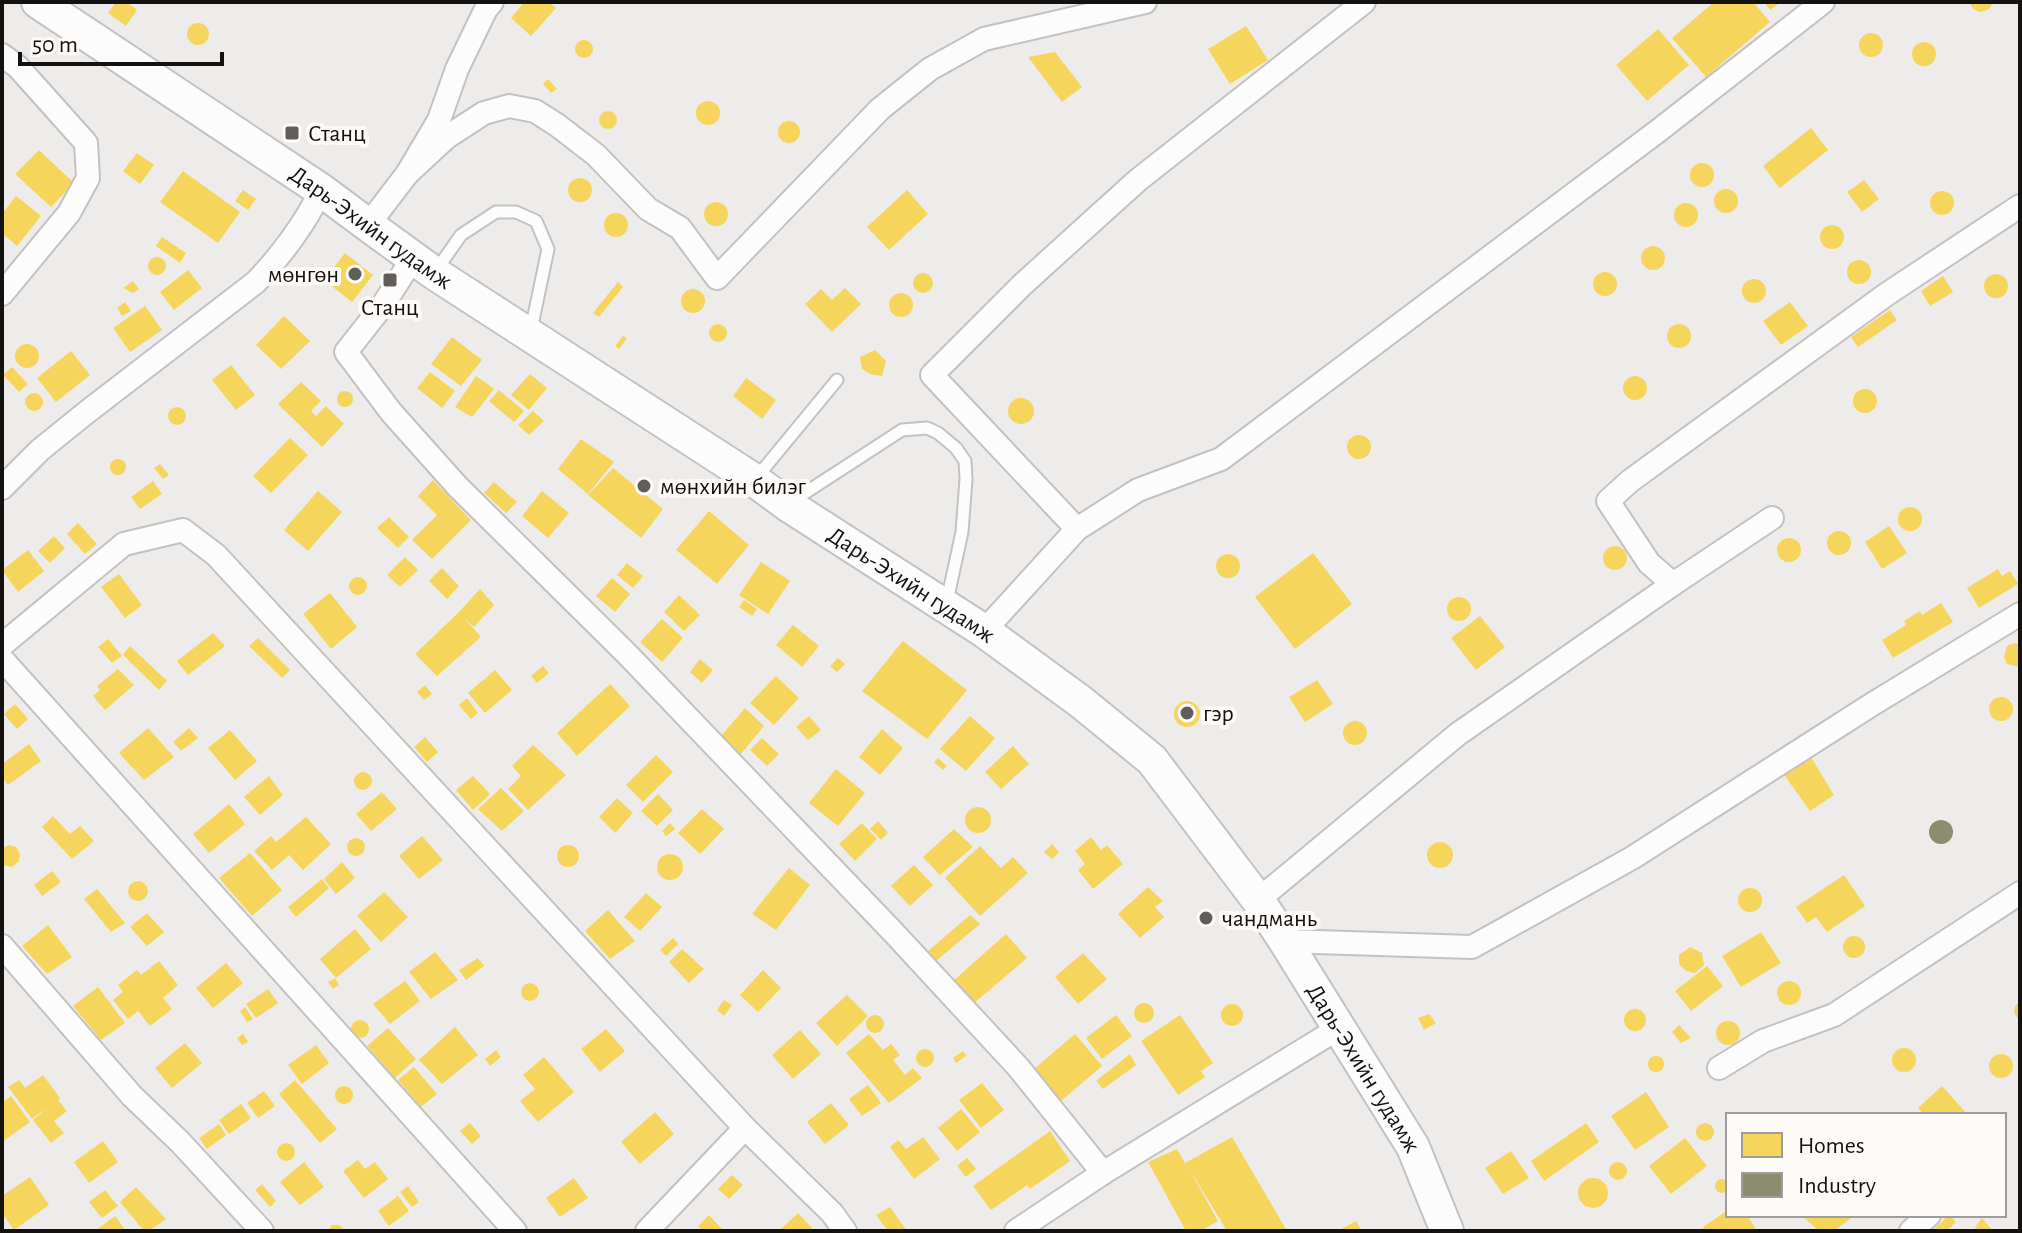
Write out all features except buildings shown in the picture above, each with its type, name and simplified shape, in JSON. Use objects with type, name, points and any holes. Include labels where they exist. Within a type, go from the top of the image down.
[{"type":"main road","name":"Дарь-Эхийн гудамж","points":[[38,2],[321,190],[424,265],[984,631],[1081,702],[1152,760],[1258,900],[1285,941],[1413,1147],[1447,1231]]},
{"type":"street","points":[[368,225],[407,174],[439,120],[457,69],[492,2]]},
{"type":"street","points":[[407,174],[447,137],[484,113],[509,106],[535,111],[596,155],[648,209],[680,228],[717,278],[880,109],[930,69],[984,39],[1145,2]]},
{"type":"street","points":[[1077,529],[932,375],[1023,284],[1138,180],[1364,2]]},
{"type":"street","points":[[984,631],[1077,529],[1138,490],[1221,459],[1658,131],[1823,2]]},
{"type":"street","points":[[2,55],[18,67],[86,143],[88,178],[69,213],[6,279]]},
{"type":"street","points":[[2,488],[51,441],[256,282],[311,212],[321,190]]},
{"type":"street","points":[[1673,584],[1649,563],[1608,501],[1630,481],[1887,294],[2020,206]]},
{"type":"street","points":[[424,265],[383,305],[346,352],[391,412],[458,487],[627,654],[1018,1067],[1103,1173]]},
{"type":"street","points":[[1258,900],[1458,734],[1772,518]]},
{"type":"street","points":[[2,645],[124,544],[183,530],[216,555],[745,1128],[832,1213],[845,1231]]},
{"type":"street","points":[[1285,941],[1472,947],[1632,858],[2020,614]]},
{"type":"street","points":[[2,659],[515,1231]]},
{"type":"street","points":[[1719,1068],[1763,1041],[1834,1015],[2020,893]]},
{"type":"street","points":[[2,946],[132,1096],[180,1142],[262,1231]]},
{"type":"street","points":[[1016,1231],[1103,1173],[1339,1028]]},
{"type":"street","points":[[647,1231],[745,1128]]},
{"type":"street","points":[[1911,1231],[1927,1217]]},
{"type":"lane","points":[[424,265],[496,212],[516,212],[536,221],[548,249],[530,335]]},
{"type":"lane","points":[[754,480],[837,380]]},
{"type":"lane","points":[[788,505],[902,430],[927,428],[938,433],[956,448],[965,461],[966,470],[962,532],[946,606]]},
{"type":"place","name":"Станц","points":[[292,133]]},
{"type":"place","name":"мөнгөн","points":[[355,274]]},
{"type":"place","name":"Cтанц","points":[[390,280]]},
{"type":"place","name":"мөнхийн билэг","points":[[644,486]]},
{"type":"place","name":"гэр","points":[[1187,713]]},
{"type":"place","name":"чандмань","points":[[1206,918]]}]
